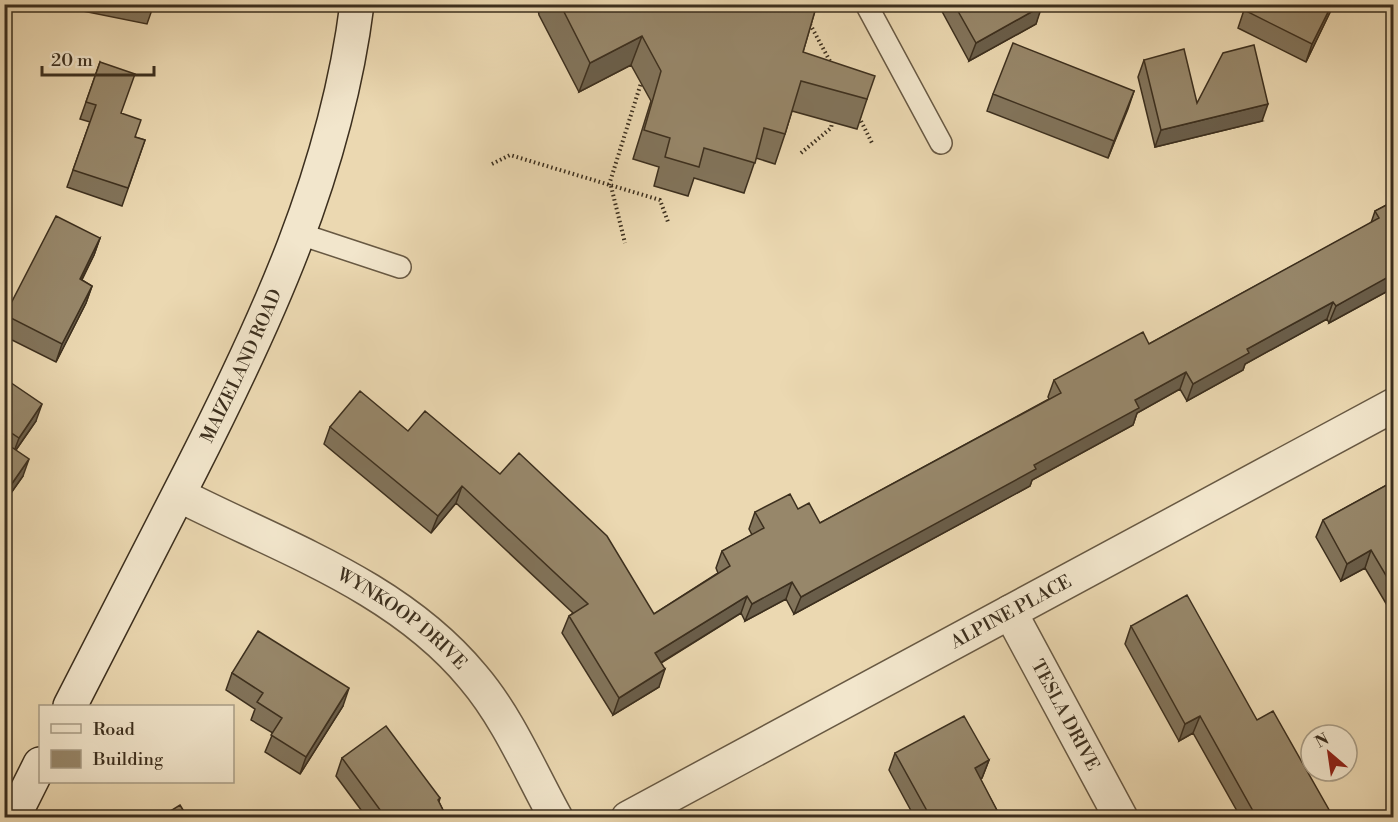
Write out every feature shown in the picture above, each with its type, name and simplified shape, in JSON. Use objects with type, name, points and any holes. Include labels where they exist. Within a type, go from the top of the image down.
[{"type":"street","name":"MAIZELAND ROAD","points":[[71,705],[249,356],[300,234],[324,164],[341,96],[357,4]]},
{"type":"street","name":"ALPINE PLACE","points":[[628,818],[1394,405]]},
{"type":"street","name":"WYNKOOP DRIVE","points":[[179,495],[356,583],[401,609],[441,641],[474,678],[502,719],[556,818]]},
{"type":"street","name":"TESLA DRIVE","points":[[1010,612],[1120,818]]},
{"type":"street","points":[[13,818],[39,766]]},
{"type":"lane","points":[[866,4],[941,143]]},
{"type":"lane","points":[[300,234],[400,267]]},
{"type":"path","points":[[805,15],[833,67]]},
{"type":"path","points":[[625,243],[610,185],[641,83]]},
{"type":"path","points":[[854,108],[872,143]]},
{"type":"path","points":[[801,153],[831,128],[834,122],[831,109]]},
{"type":"path","points":[[492,164],[510,155],[660,200],[668,222]]},
{"type":"building","points":[[560,4],[817,4],[803,52],[875,76],[867,99],[801,81],[785,134],[764,128],[755,163],[704,148],[699,167],[665,157],[670,138],[644,130],[661,71],[642,36],[590,63]]},
{"type":"building","points":[[954,4],[1041,4],[1042,6],[976,43]]},
{"type":"building","points":[[1247,4],[1332,4],[1312,44],[1244,10]]},
{"type":"building","points":[[1013,43],[1134,91],[1114,141],[993,94]]},
{"type":"building","points":[[1254,45],[1268,104],[1161,130],[1144,60],[1184,49],[1197,103],[1223,53]]},
{"type":"building","points":[[100,62],[135,74],[121,113],[141,120],[135,137],[145,140],[128,188],[73,170],[96,105],[86,102]]},
{"type":"building","points":[[1394,201],[1394,271],[1392,275],[1336,306],[1333,302],[1247,349],[1249,353],[1193,384],[1186,372],[1135,400],[1139,408],[1034,465],[1036,469],[801,597],[792,582],[752,604],[747,596],[655,653],[665,669],[619,698],[569,616],[588,604],[462,486],[438,516],[330,427],[360,391],[408,431],[425,411],[500,474],[519,453],[607,536],[654,614],[730,566],[722,551],[764,528],[755,512],[790,494],[798,509],[809,503],[820,523],[1061,393],[1054,380],[1143,332],[1149,344],[1379,218],[1375,211]]},
{"type":"building","points":[[56,216],[100,238],[80,279],[92,286],[62,344],[5,315]]},
{"type":"building","points":[[4,378],[42,404],[19,438],[4,428]]},
{"type":"building","points":[[4,442],[29,459],[4,495]]},
{"type":"building","points":[[1394,481],[1394,589],[1371,550],[1347,564],[1323,520]]},
{"type":"building","points":[[1187,595],[1257,720],[1273,711],[1299,757],[1299,783],[1314,783],[1332,815],[1327,818],[1257,818],[1200,716],[1185,724],[1131,626]]},
{"type":"building","points":[[258,631],[349,688],[306,757],[271,735],[282,718],[257,702],[263,693],[232,673]]},
{"type":"building","points":[[964,716],[989,760],[975,768],[1001,818],[931,818],[895,753]]},
{"type":"building","points":[[386,726],[440,798],[438,800],[447,818],[386,818],[342,758]]},
{"type":"building","points":[[180,805],[188,818],[159,818]]}]
